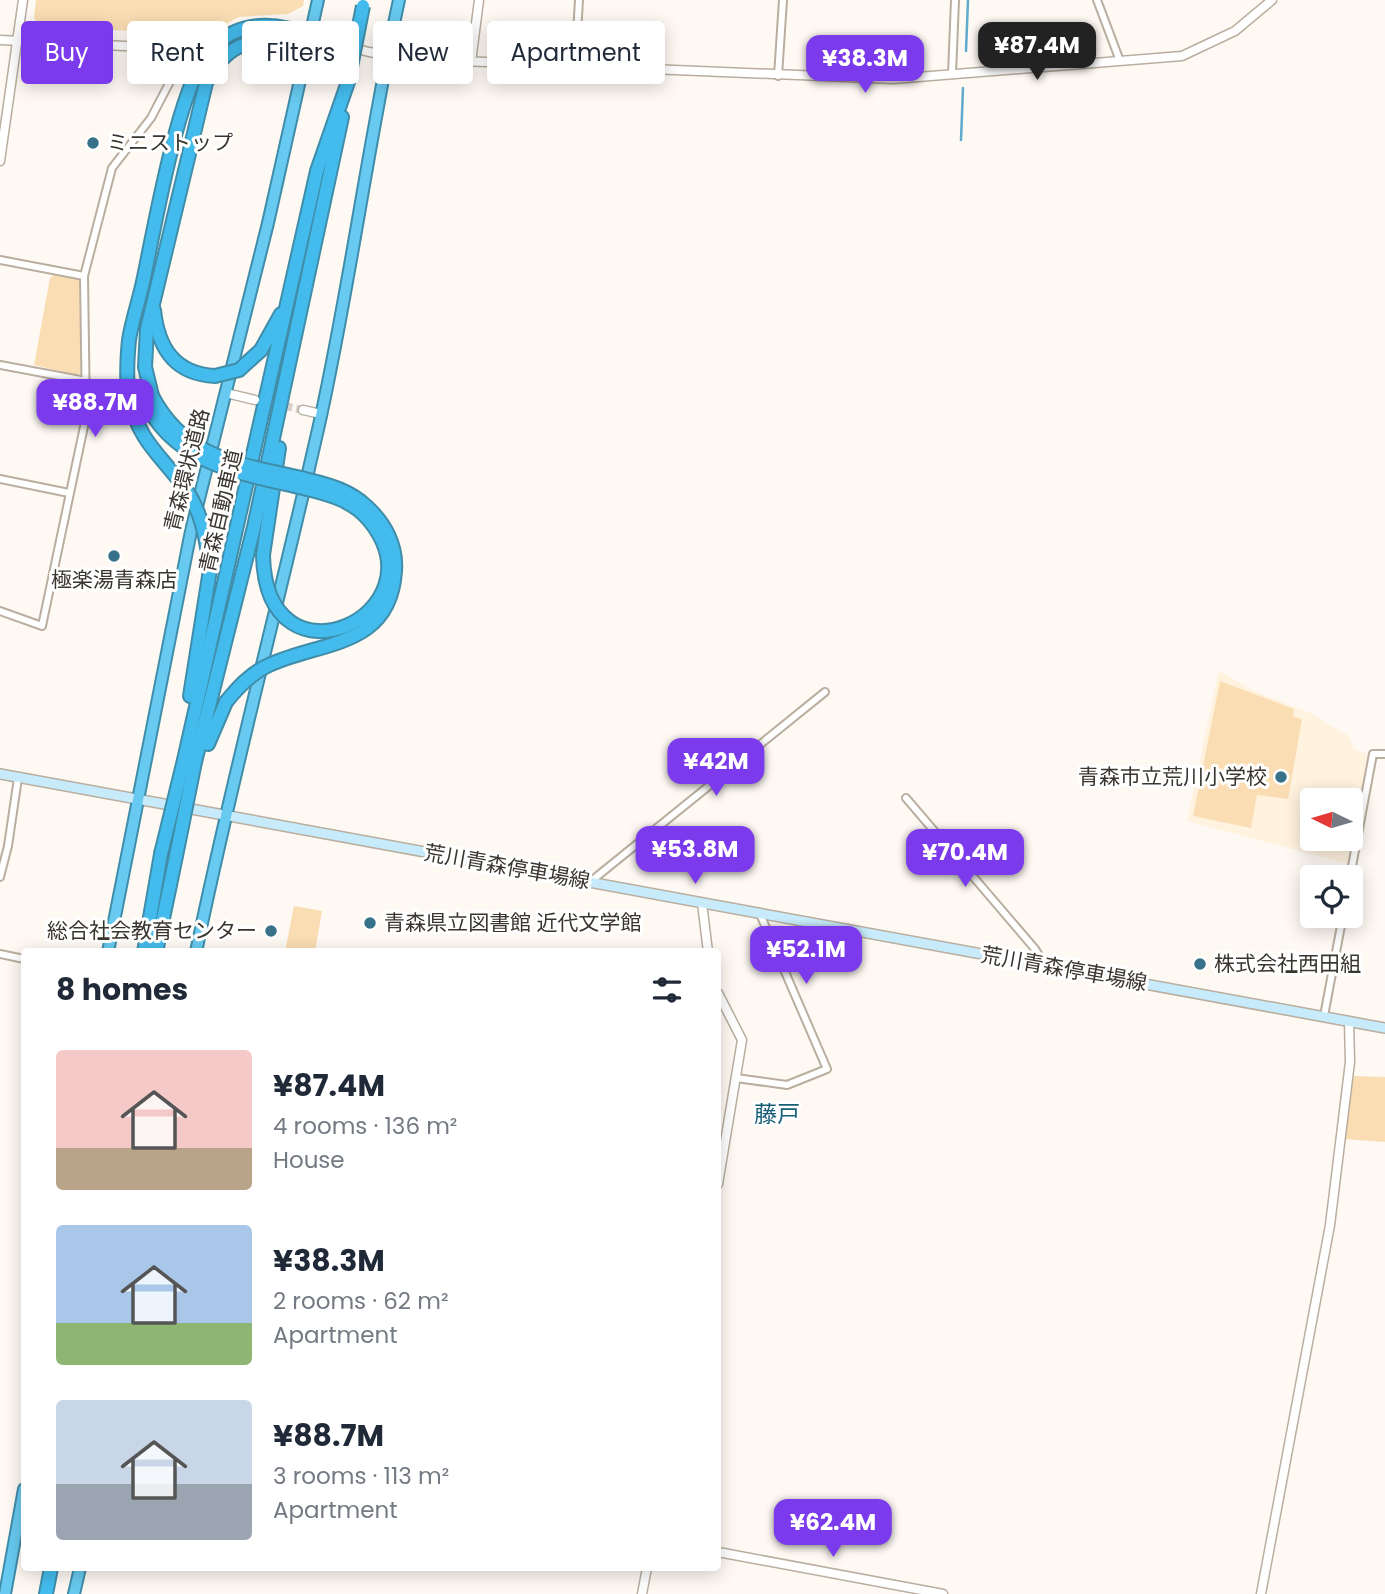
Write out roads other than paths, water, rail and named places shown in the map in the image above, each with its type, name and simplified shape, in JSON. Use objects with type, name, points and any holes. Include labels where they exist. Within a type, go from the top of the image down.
[{"type":"highway","name":"青森環状道路","points":[[314,21],[318,0]]},
{"type":"highway","points":[[394,21],[399,0]]},
{"type":"highway","name":"青森自動車道","points":[[359,24],[363,3]]},
{"type":"highway","points":[[190,761],[210,570],[207,541],[199,514],[185,488],[141,433],[127,381],[130,336],[184,106],[200,62],[223,37],[242,29]]},
{"type":"highway","points":[[190,761],[211,733],[226,702],[245,680],[267,666],[344,642],[371,625],[382,611],[394,579],[393,545],[376,515],[349,494],[322,483],[240,464],[194,446],[176,431],[148,398],[145,351],[201,102],[214,68],[234,48],[242,44]]},
{"type":"highway","name":"青森環状道路","points":[[109,948],[191,531],[300,84]]},
{"type":"highway","name":"青森自動車道","points":[[157,948],[184,818],[190,761],[320,162],[347,84]]},
{"type":"highway","name":"青森自動車道","points":[[145,948],[163,848],[190,761],[254,527],[305,299],[348,84]]},
{"type":"highway","points":[[197,948],[224,816],[285,577],[321,414],[357,232],[382,84]]},
{"type":"highway","points":[[142,286],[136,354],[148,398],[168,438],[189,454],[237,472],[335,496],[363,513],[377,532],[385,553],[384,586],[368,614],[344,630],[312,630],[297,624],[273,602],[264,574],[263,555],[305,299]]},
{"type":"highway","points":[[154,303],[156,330],[174,363],[187,371],[215,376],[239,370],[261,350],[292,291]]},
{"type":"highway","points":[[5,1594],[21,1506]]},
{"type":"highway","points":[[46,1594],[50,1571]]},
{"type":"highway","points":[[75,1594],[79,1571]]},
{"type":"main road","name":"荒川青森停車場線","points":[[0,774],[1385,1028]]},
{"type":"street","points":[[0,161],[23,0]]},
{"type":"street","points":[[473,46],[479,0]]},
{"type":"street","points":[[578,21],[579,0]]},
{"type":"street","points":[[778,76],[783,0]]},
{"type":"street","points":[[952,74],[955,0]]},
{"type":"street","points":[[1097,0],[1120,61]]},
{"type":"street","points":[[665,71],[864,80],[1163,59],[1198,51],[1235,32],[1272,0]]},
{"type":"street","points":[[0,40],[127,46]]},
{"type":"street","points":[[0,611],[42,626],[86,417],[84,276],[112,168],[151,118],[169,84]]},
{"type":"street","points":[[0,260],[84,276]]},
{"type":"street","points":[[0,365],[86,381]]},
{"type":"street","points":[[226,393],[255,400]]},
{"type":"street","points":[[303,410],[321,414]]},
{"type":"street","points":[[0,479],[69,493]]},
{"type":"street","points":[[590,882],[825,692]]},
{"type":"street","points":[[1352,865],[1373,754],[1385,754]]},
{"type":"street","points":[[0,877],[8,846],[18,778]]},
{"type":"street","points":[[906,797],[1045,965]]},
{"type":"street","points":[[702,903],[708,948]]},
{"type":"street","points":[[736,1078],[787,1085],[827,1069],[760,914]]},
{"type":"street","points":[[1324,1016],[1341,928]]},
{"type":"street","points":[[0,954],[21,958]]},
{"type":"street","points":[[721,999],[742,1040],[721,1166]]},
{"type":"street","points":[[1261,1594],[1330,1225],[1350,1062],[1349,1021]]},
{"type":"street","points":[[721,1553],[943,1594]]},
{"type":"street","points":[[642,1594],[646,1571]]},
{"type":"waterway","points":[[966,51],[968,0]]},
{"type":"waterway","points":[[961,140],[963,88]]},
{"type":"tunnel","points":[[261,401],[303,410]]},
{"type":"place","name":"ミニストップ","points":[[93,143]]},
{"type":"place","name":"極楽湯青森店","points":[[114,556]]},
{"type":"place","name":"青森市立荒川小学校","points":[[1281,777]]},
{"type":"place","name":"青森県立図書館 近代文学館","points":[[370,923]]},
{"type":"place","name":"総合社会教育センター","points":[[271,931]]},
{"type":"place","name":"株式会社西田組","points":[[1200,964]]},
{"type":"district","name":"藤戸","points":[[777,1114]]}]
